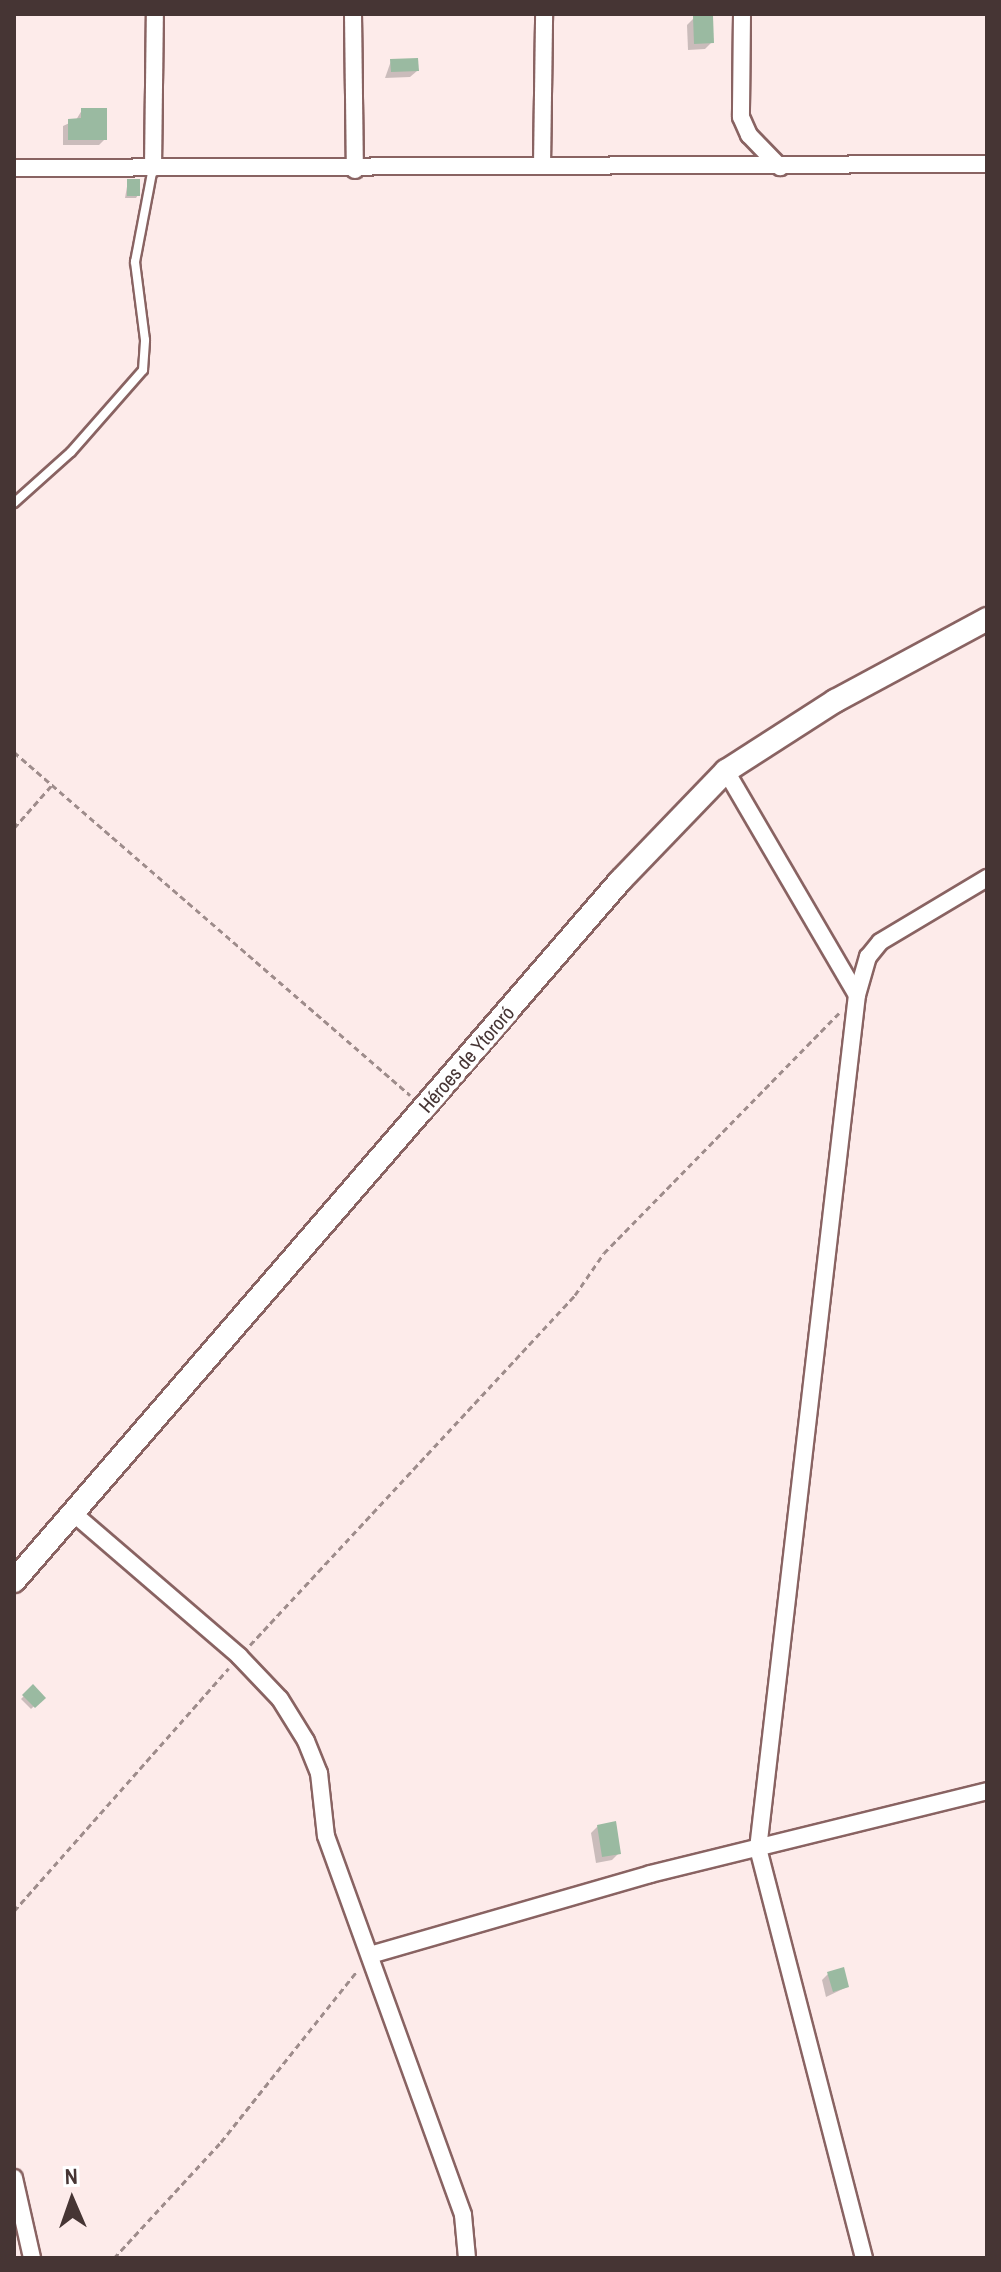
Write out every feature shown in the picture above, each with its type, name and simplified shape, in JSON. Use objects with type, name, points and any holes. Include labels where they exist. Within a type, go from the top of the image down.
[{"type":"main road","name":"Héroes de Ytororó","points":[[14,1581],[620,881],[726,771],[835,701],[987,619]]},
{"type":"street","points":[[153,168],[155,14]]},
{"type":"street","points":[[353,14],[355,170]]},
{"type":"street","points":[[542,166],[544,14]]},
{"type":"street","points":[[742,14],[741,117],[749,135],[780,167]]},
{"type":"street","points":[[14,168],[355,170],[987,164]]},
{"type":"street","points":[[726,771],[857,995]]},
{"type":"street","points":[[864,2258],[758,1849],[857,995],[868,957],[880,942],[987,878]]},
{"type":"street","points":[[73,1513],[239,1656],[280,1699],[306,1741],[319,1773],[326,1836],[463,2215],[467,2258]]},
{"type":"street","points":[[370,1955],[650,1874],[987,1791]]},
{"type":"street","points":[[14,2178],[32,2258]]},
{"type":"lane","points":[[14,503],[71,452],[143,370],[136,235],[153,168]]},
{"type":"path","points":[[14,752],[425,1107]]},
{"type":"path","points":[[14,828],[51,786]]},
{"type":"path","points":[[14,1911],[239,1656],[575,1295],[604,1253],[857,995]]},
{"type":"path","points":[[114,2258],[221,2142],[370,1955]]},
{"type":"building","points":[[693,16],[713,16],[714,43],[694,44]]},
{"type":"building","points":[[418,58],[419,71],[391,72],[390,59]]},
{"type":"building","points":[[81,108],[107,108],[107,140],[68,140],[68,119],[81,118]]},
{"type":"building","points":[[127,179],[140,179],[140,196],[127,196]]},
{"type":"building","points":[[33,1684],[46,1698],[35,1708],[22,1695]]},
{"type":"building","points":[[616,1821],[621,1854],[602,1857],[597,1825]]},
{"type":"building","points":[[844,1967],[849,1987],[833,1992],[827,1972]]}]
